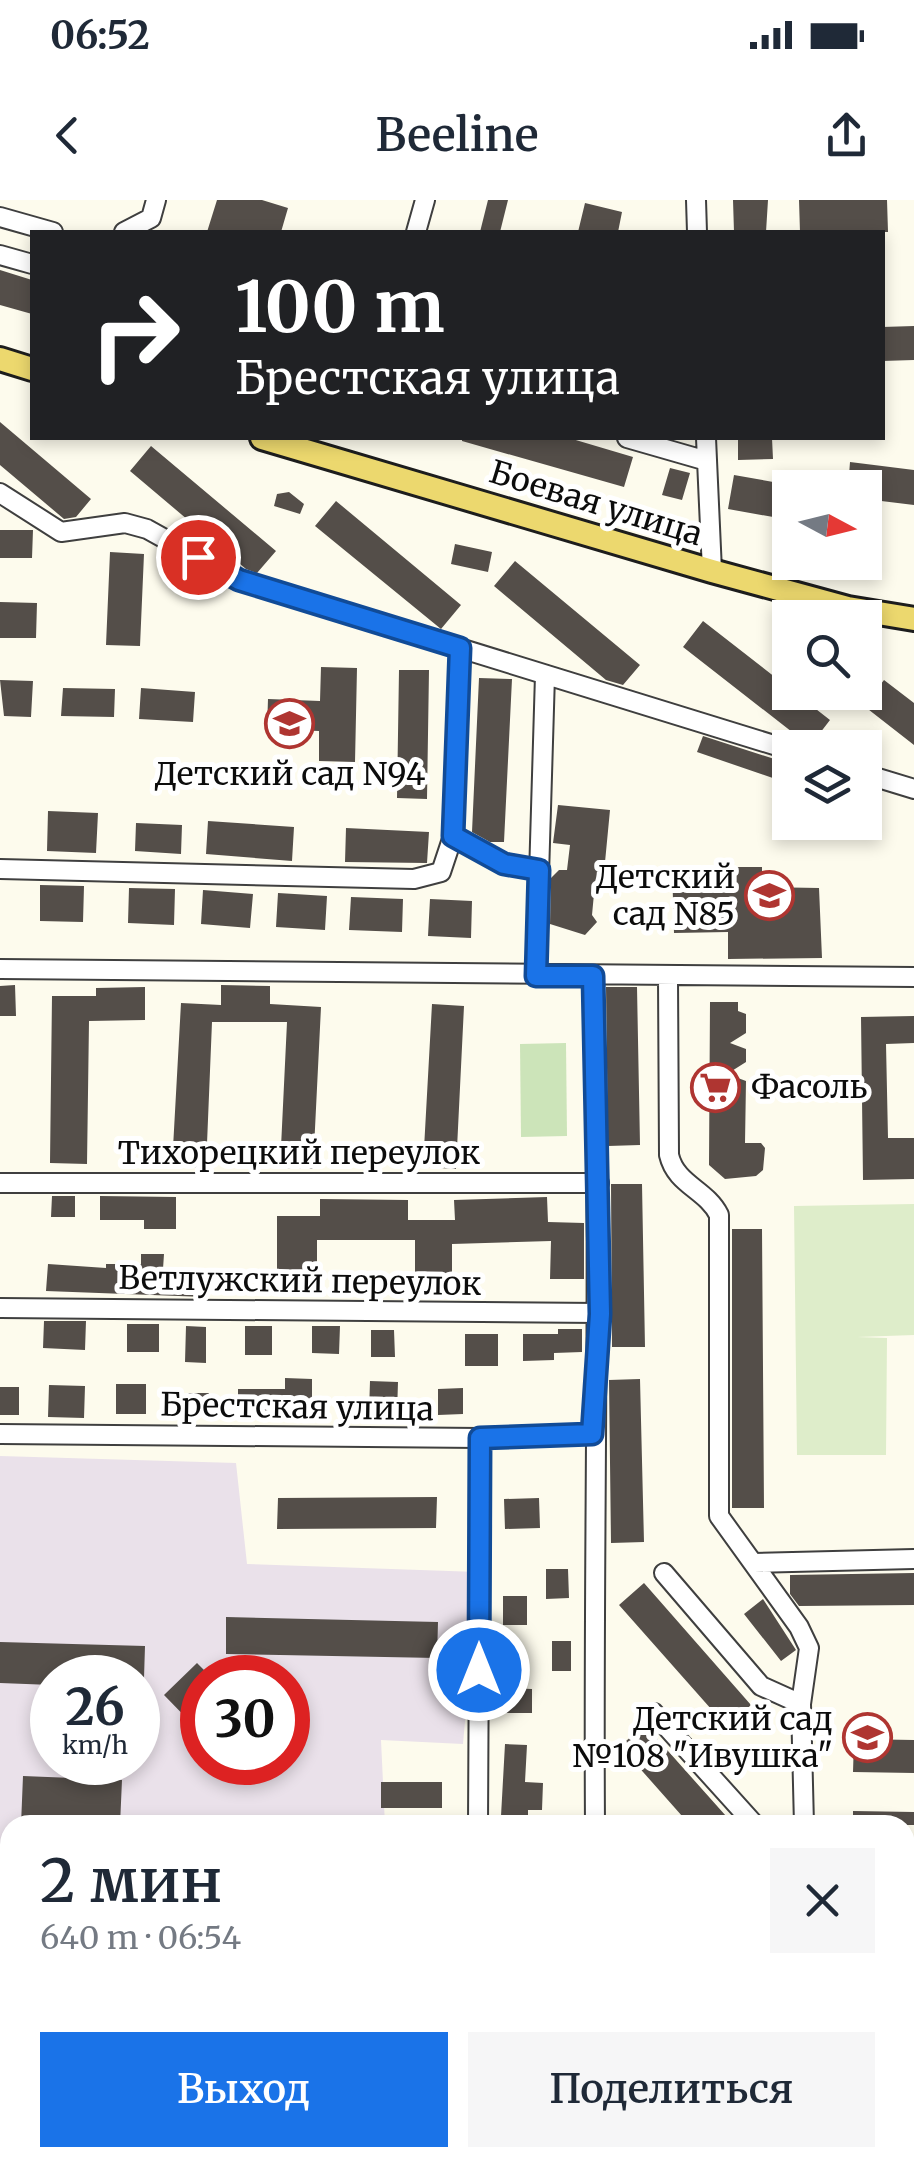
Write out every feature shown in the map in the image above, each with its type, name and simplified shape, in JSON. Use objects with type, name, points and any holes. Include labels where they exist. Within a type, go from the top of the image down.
[{"type":"main road","points":[[0,359],[30,368]]},
{"type":"main road","name":"Боевая улица","points":[[269,440],[712,571],[848,608],[914,618]]},
{"type":"street","points":[[128,230],[151,218],[156,200]]},
{"type":"street","points":[[417,230],[425,200]]},
{"type":"street","points":[[696,200],[697,230]]},
{"type":"street","points":[[0,217],[45,230]]},
{"type":"street","points":[[0,254],[30,263]]},
{"type":"street","points":[[634,440],[707,461]]},
{"type":"street","points":[[706,440],[712,571]]},
{"type":"street","points":[[0,494],[62,532],[125,523],[147,529],[239,580],[772,744]]},
{"type":"street","points":[[0,868],[414,880],[441,872],[453,836],[460,648]]},
{"type":"street","points":[[536,976],[545,675]]},
{"type":"street","points":[[882,779],[914,788]]},
{"type":"street","points":[[453,836],[504,864],[539,870]]},
{"type":"street","points":[[0,969],[668,978],[914,977]]},
{"type":"street","points":[[593,976],[600,1314],[592,1434],[595,1815]]},
{"type":"street","points":[[668,978],[668,1155],[673,1172],[714,1204],[719,1215],[719,1516],[808,1648],[802,1704],[804,1815]]},
{"type":"street","name":"Тихорецкий переулок","points":[[0,1183],[599,1183]]},
{"type":"street","name":"Ветлужский переулок","points":[[0,1308],[600,1314]]},
{"type":"street","name":"Брестская улица","points":[[0,1434],[480,1438],[592,1434]]},
{"type":"street","points":[[478,1815],[480,1438]]},
{"type":"street","points":[[754,1563],[914,1559]]},
{"type":"street","points":[[664,1573],[761,1686],[802,1704]]},
{"type":"street","points":[[654,1714],[746,1815]]},
{"type":"shaded area","points":[[0,1456],[236,1463],[247,1564],[478,1572],[463,1744],[381,1740],[385,1815],[0,1815]]},
{"type":"green space","points":[[566,1043],[567,1136],[521,1137],[520,1044]]},
{"type":"green space","points":[[914,1204],[914,1335],[857,1337],[887,1338],[886,1455],[797,1455],[794,1206]]},
{"type":"building","points":[[217,200],[262,200],[288,208],[282,230],[208,230]]},
{"type":"building","points":[[488,200],[508,200],[500,230],[480,230]]},
{"type":"building","points":[[733,200],[768,200],[766,230],[734,230]]},
{"type":"building","points":[[799,200],[887,200],[888,232],[800,230]]},
{"type":"building","points":[[585,203],[622,212],[618,230],[578,230]]},
{"type":"building","points":[[0,270],[30,279],[30,313],[0,305]]},
{"type":"building","points":[[914,326],[914,360],[885,361],[885,327]]},
{"type":"building","points":[[0,422],[91,499],[76,517],[64,519],[0,465]]},
{"type":"building","points":[[576,440],[633,457],[624,487],[462,441]]},
{"type":"building","points":[[738,440],[772,440],[773,459],[738,460]]},
{"type":"building","points":[[151,446],[276,551],[257,573],[246,569],[130,471]]},
{"type":"building","points":[[850,462],[914,470],[914,505],[882,501],[882,470],[849,470]]},
{"type":"building","points":[[670,468],[690,473],[682,500],[662,495]]},
{"type":"building","points":[[734,475],[772,482],[772,517],[728,509]]},
{"type":"building","points":[[289,492],[304,504],[300,514],[274,506],[277,494]]},
{"type":"building","points":[[336,501],[461,605],[441,629],[315,526]]},
{"type":"building","points":[[0,530],[33,530],[32,558],[0,558]]},
{"type":"building","points":[[455,544],[492,552],[488,572],[451,564]]},
{"type":"building","points":[[110,552],[144,554],[140,646],[106,645]]},
{"type":"building","points":[[515,561],[640,665],[623,685],[606,680],[494,586]]},
{"type":"building","points":[[0,602],[37,603],[36,638],[0,638]]},
{"type":"building","points":[[703,621],[772,675],[772,710],[817,710],[830,720],[822,730],[789,730],[683,647]]},
{"type":"building","points":[[321,667],[357,668],[355,762],[319,761],[319,731],[267,729],[268,699],[320,701]]},
{"type":"building","points":[[399,670],[429,670],[427,799],[397,798]]},
{"type":"building","points":[[479,678],[512,679],[504,842],[490,842],[472,832]]},
{"type":"building","points":[[0,680],[33,681],[31,717],[4,716]]},
{"type":"building","points":[[884,680],[914,703],[914,745],[869,710],[882,710]]},
{"type":"building","points":[[63,688],[115,689],[114,717],[61,716]]},
{"type":"building","points":[[141,688],[195,692],[193,722],[139,719]]},
{"type":"building","points":[[703,736],[772,758],[772,778],[697,752]]},
{"type":"building","points":[[558,805],[610,810],[603,883],[595,883],[592,915],[597,922],[585,935],[550,924],[551,878],[559,870],[567,870],[570,845],[553,843]]},
{"type":"building","points":[[48,811],[98,813],[96,853],[47,851]]},
{"type":"building","points":[[208,821],[294,827],[292,861],[206,854]]},
{"type":"building","points":[[136,823],[182,825],[181,854],[135,851]]},
{"type":"building","points":[[346,828],[429,832],[427,863],[345,862]]},
{"type":"building","points":[[672,867],[762,867],[762,887],[819,888],[822,958],[728,959],[728,932],[674,933]]},
{"type":"building","points":[[40,885],[84,886],[83,922],[40,921]]},
{"type":"building","points":[[129,888],[175,889],[174,925],[128,923]]},
{"type":"building","points":[[203,890],[253,894],[250,928],[201,924]]},
{"type":"building","points":[[278,893],[327,896],[325,930],[276,927]]},
{"type":"building","points":[[351,897],[403,899],[402,932],[349,930]]},
{"type":"building","points":[[430,899],[472,901],[471,938],[428,936]]},
{"type":"building","points":[[15,985],[16,1016],[0,1016],[0,986]]},
{"type":"building","points":[[221,985],[270,986],[270,1004],[321,1007],[313,1169],[280,1168],[287,1022],[212,1022],[206,1168],[172,1166],[181,1003],[221,1005]]},
{"type":"building","points":[[145,987],[145,1020],[89,1021],[87,1164],[50,1163],[52,996],[96,996],[96,988]]},
{"type":"building","points":[[606,987],[637,987],[640,1145],[608,1146]]},
{"type":"building","points":[[710,1002],[738,1002],[738,1011],[746,1014],[746,1033],[730,1043],[746,1049],[746,1062],[727,1074],[746,1081],[745,1143],[761,1143],[765,1148],[763,1170],[756,1176],[725,1179],[709,1165]]},
{"type":"building","points":[[432,1004],[464,1006],[456,1169],[423,1167]]},
{"type":"building","points":[[914,1016],[914,1043],[886,1044],[888,1138],[914,1138],[914,1179],[863,1180],[861,1017]]},
{"type":"building","points":[[611,1184],[642,1184],[645,1347],[612,1347]]},
{"type":"building","points":[[52,1196],[75,1196],[75,1217],[51,1217]]},
{"type":"building","points":[[100,1196],[176,1197],[176,1229],[144,1229],[144,1220],[100,1220]]},
{"type":"building","points":[[547,1197],[548,1222],[584,1223],[584,1279],[550,1279],[551,1241],[452,1244],[452,1279],[415,1279],[415,1240],[317,1240],[317,1274],[277,1274],[277,1216],[320,1216],[320,1199],[408,1200],[408,1220],[455,1220],[454,1200]]},
{"type":"building","points":[[732,1229],[762,1229],[764,1508],[732,1508]]},
{"type":"building","points":[[141,1254],[164,1254],[163,1269],[205,1270],[205,1297],[46,1291],[48,1264],[106,1268],[106,1264],[141,1264]]},
{"type":"building","points":[[44,1321],[86,1321],[85,1350],[43,1348]]},
{"type":"building","points":[[127,1324],[159,1324],[159,1352],[127,1352]]},
{"type":"building","points":[[186,1326],[206,1327],[206,1363],[185,1362]]},
{"type":"building","points":[[245,1326],[272,1326],[272,1355],[245,1355]]},
{"type":"building","points":[[312,1326],[340,1326],[339,1354],[312,1353]]},
{"type":"building","points":[[558,1329],[582,1329],[582,1352],[554,1353],[554,1360],[523,1361],[523,1334],[558,1334]]},
{"type":"building","points":[[371,1330],[394,1330],[395,1357],[371,1357]]},
{"type":"building","points":[[465,1334],[498,1334],[498,1366],[465,1366]]},
{"type":"building","points":[[285,1378],[312,1379],[312,1404],[270,1403],[270,1415],[238,1415],[238,1389],[285,1389]]},
{"type":"building","points":[[640,1379],[644,1542],[611,1543],[609,1380]]},
{"type":"building","points":[[370,1381],[398,1382],[397,1413],[369,1412]]},
{"type":"building","points":[[116,1384],[146,1384],[146,1414],[116,1414]]},
{"type":"building","points":[[49,1385],[85,1386],[84,1418],[48,1417]]},
{"type":"building","points":[[0,1387],[19,1387],[19,1415],[0,1415]]},
{"type":"building","points":[[463,1388],[463,1414],[438,1415],[438,1389]]},
{"type":"building","points":[[187,1393],[209,1393],[208,1414],[187,1414]]},
{"type":"building","points":[[437,1497],[436,1528],[277,1529],[278,1498]]},
{"type":"building","points":[[539,1498],[540,1528],[505,1529],[504,1499]]},
{"type":"building","points":[[546,1569],[568,1569],[569,1598],[546,1599]]},
{"type":"building","points":[[914,1573],[914,1605],[799,1606],[790,1594],[790,1575]]},
{"type":"building","points":[[644,1583],[751,1705],[727,1727],[619,1605]]},
{"type":"building","points":[[503,1596],[527,1596],[527,1625],[503,1625]]},
{"type":"building","points":[[763,1599],[796,1650],[781,1661],[744,1614]]},
{"type":"building","points":[[226,1617],[438,1622],[437,1658],[226,1654]]},
{"type":"building","points":[[552,1641],[571,1641],[571,1671],[552,1671]]},
{"type":"building","points":[[0,1642],[145,1646],[145,1655],[30,1655],[30,1684],[0,1683]]},
{"type":"building","points":[[180,1679],[180,1711],[164,1695]]},
{"type":"building","points":[[505,1688],[532,1689],[532,1713],[505,1713]]},
{"type":"building","points":[[645,1725],[725,1815],[681,1815],[620,1746]]},
{"type":"building","points":[[854,1739],[914,1740],[914,1773],[853,1772]]},
{"type":"building","points":[[505,1744],[527,1745],[525,1782],[543,1783],[542,1810],[528,1810],[528,1815],[501,1815]]},
{"type":"building","points":[[23,1776],[30,1776],[30,1785],[122,1785],[120,1815],[21,1815]]},
{"type":"building","points":[[381,1782],[442,1782],[442,1808],[381,1808]]},
{"type":"building","points":[[853,1811],[914,1812],[914,1815],[853,1815]]},
{"type":"place","name":"Детский сад N94","points":[[290,724]]},
{"type":"place","name":"Детский сад N85","points":[[770,895]]},
{"type":"place","name":"Фасоль","points":[[716,1087]]},
{"type":"place","name":"Детский сад №108 \"Ивушка\"","points":[[868,1737]]},
{"type":"route","points":[[198,557],[239,580],[460,648],[453,836],[504,864],[539,870],[536,976],[593,976],[600,1314],[592,1434],[480,1438],[479,1670]]}]
